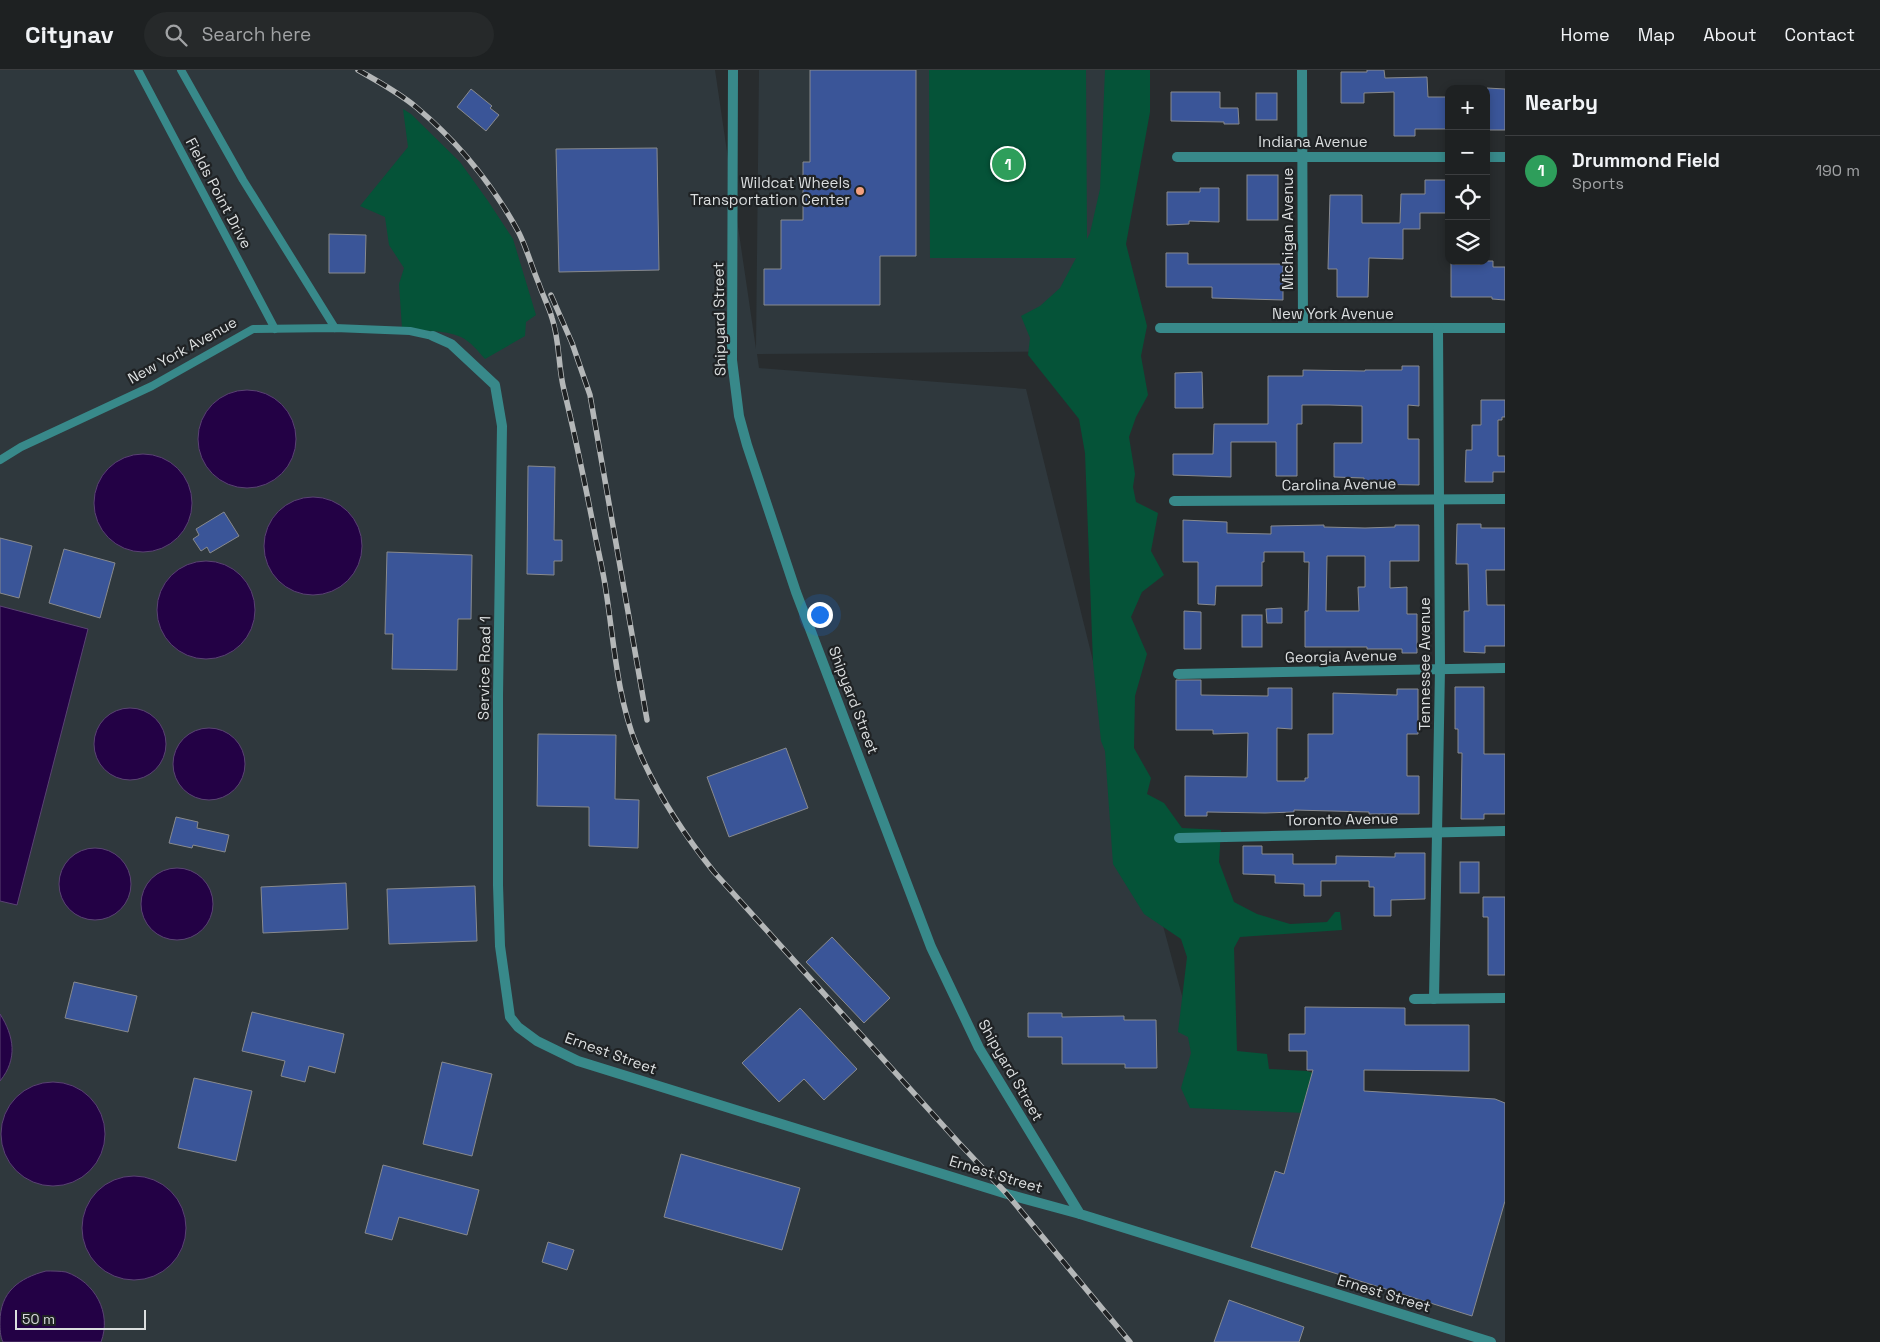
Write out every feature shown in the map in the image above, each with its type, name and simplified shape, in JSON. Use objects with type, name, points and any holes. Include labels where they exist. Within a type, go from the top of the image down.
[{"type":"street","name":"Shipyard Street","points":[[733,70],[732,360],[739,416],[747,446],[796,592],[932,947],[979,1048],[1080,1214]]},
{"type":"street","name":"Michigan Avenue","points":[[1302,70],[1302,327]]},
{"type":"street","name":"Indiana Avenue","points":[[1177,157],[1445,156]]},
{"type":"street","points":[[1490,157],[1505,157]]},
{"type":"street","name":"New York Avenue","points":[[1160,328],[1505,328]]},
{"type":"street","name":"Tennessee Avenue","points":[[1434,999],[1440,669],[1438,328]]},
{"type":"street","name":"New York Avenue","points":[[433,336],[451,344]]},
{"type":"street","name":"Service Road 1","points":[[451,344],[494,385],[502,426],[498,696],[498,886],[500,946],[508,1010]]},
{"type":"street","name":"Carolina Avenue","points":[[1174,501],[1505,499]]},
{"type":"street","name":"Georgia Avenue","points":[[1178,674],[1505,668]]},
{"type":"street","name":"Toronto Avenue","points":[[1179,838],[1505,831]]},
{"type":"street","points":[[1414,999],[1505,998]]},
{"type":"street","name":"Ernest Street","points":[[508,1010],[510,1017],[518,1027],[537,1041],[578,1061],[1491,1342]]},
{"type":"lane","name":"Fields Point Drive","points":[[138,70],[275,329]]},
{"type":"lane","points":[[181,70],[243,180],[335,328]]},
{"type":"lane","name":"New York Avenue","points":[[0,460],[21,447],[152,386],[253,329],[335,328],[410,331],[433,336]]},
{"type":"shaded area","points":[[0,70],[715,70],[756,349],[759,70],[1124,70],[1108,351],[757,354],[759,368],[1026,389],[1110,730],[1204,1077],[1505,1125],[1505,1342],[0,1342]]},
{"type":"shaded area","points":[[247,390],[266,393],[282,404],[293,420],[296,439],[293,458],[282,474],[266,485],[247,488],[228,485],[212,474],[201,458],[198,439],[201,420],[212,404],[228,393]]},
{"type":"shaded area","points":[[143,454],[162,457],[178,468],[189,484],[192,503],[189,522],[178,538],[162,549],[143,552],[124,549],[108,538],[97,522],[94,503],[97,484],[108,468],[124,457]]},
{"type":"shaded area","points":[[313,497],[332,500],[348,511],[359,527],[362,546],[359,565],[348,581],[332,592],[313,595],[294,592],[278,581],[267,565],[264,546],[267,527],[278,511],[294,500]]},
{"type":"shaded area","points":[[206,561],[225,564],[241,575],[252,591],[255,610],[252,629],[241,645],[225,656],[206,659],[187,656],[171,645],[160,629],[157,610],[160,591],[171,575],[187,564]]},
{"type":"shaded area","points":[[0,606],[88,629],[17,905],[0,901]]},
{"type":"shaded area","points":[[130,708],[150,714],[160,724],[166,744],[160,764],[150,774],[130,780],[110,774],[100,764],[94,744],[100,724],[110,714]]},
{"type":"shaded area","points":[[209,728],[229,734],[239,744],[245,764],[239,784],[229,794],[209,800],[189,794],[179,784],[173,764],[179,744],[189,734]]},
{"type":"shaded area","points":[[95,848],[115,854],[125,864],[131,884],[125,904],[115,914],[95,920],[75,914],[65,904],[59,884],[65,864],[75,854]]},
{"type":"shaded area","points":[[177,868],[197,874],[207,884],[213,904],[207,924],[197,934],[177,940],[157,934],[147,924],[141,904],[147,884],[157,874]]},
{"type":"shaded area","points":[[0,1014],[11,1039],[12,1056],[6,1073],[0,1081]]},
{"type":"shaded area","points":[[53,1082],[73,1086],[82,1090],[90,1097],[97,1105],[101,1114],[105,1134],[101,1154],[97,1163],[90,1171],[82,1178],[73,1182],[53,1186],[33,1182],[24,1178],[16,1171],[9,1163],[5,1154],[1,1134],[5,1114],[9,1105],[16,1097],[24,1090],[33,1086]]},
{"type":"shaded area","points":[[134,1176],[154,1180],[163,1184],[171,1191],[178,1199],[182,1208],[186,1228],[182,1248],[178,1257],[171,1265],[163,1272],[154,1276],[134,1280],[114,1276],[105,1272],[97,1265],[90,1257],[86,1248],[82,1228],[86,1208],[90,1199],[97,1191],[105,1184],[114,1180]]},
{"type":"shaded area","points":[[46,1271],[66,1272],[85,1283],[93,1291],[102,1310],[104,1320],[101,1342],[3,1342],[0,1322],[3,1302],[7,1295],[20,1282]]},
{"type":"green space","points":[[929,70],[1086,70],[1087,239],[1100,189],[1105,70],[1150,70],[1150,112],[1126,244],[1147,326],[1141,356],[1148,395],[1136,417],[1129,437],[1135,474],[1133,487],[1136,502],[1158,513],[1151,551],[1164,575],[1142,592],[1131,617],[1147,654],[1135,696],[1134,748],[1151,778],[1147,794],[1164,803],[1182,828],[1221,830],[1219,862],[1234,902],[1257,914],[1290,924],[1327,922],[1335,912],[1340,912],[1342,930],[1240,937],[1234,948],[1237,1051],[1267,1054],[1269,1069],[1307,1071],[1341,1082],[1306,1113],[1190,1108],[1181,1088],[1191,1053],[1188,1037],[1178,1032],[1187,957],[1181,939],[1144,914],[1113,864],[1105,751],[1101,741],[1093,662],[1085,453],[1079,419],[1028,355],[1030,338],[1021,316],[1040,306],[1060,288],[1076,258],[930,258]]},
{"type":"green space","points":[[403,109],[411,114],[460,162],[513,239],[536,315],[526,322],[525,336],[485,359],[465,339],[454,334],[402,328],[399,284],[404,268],[389,245],[385,217],[360,206],[408,147]]},
{"type":"building","name":"Wildcat Wheels Transportation Center","points":[[810,70],[916,70],[916,256],[880,256],[880,305],[764,305],[764,269],[781,269],[781,220],[803,220],[803,162],[810,162]]},
{"type":"building","points":[[1367,70],[1384,70],[1385,78],[1427,77],[1428,97],[1445,97],[1445,129],[1415,129],[1415,136],[1394,136],[1394,92],[1364,93],[1364,103],[1341,103],[1341,72],[1367,72]]},
{"type":"building","points":[[1490,88],[1505,89],[1505,130],[1490,130]]},
{"type":"building","points":[[471,89],[492,106],[490,108],[499,115],[486,131],[457,107]]},
{"type":"building","points":[[1171,92],[1220,92],[1220,108],[1238,108],[1239,124],[1171,121]]},
{"type":"building","points":[[1256,93],[1277,93],[1277,120],[1256,120]]},
{"type":"building","points":[[657,148],[659,270],[559,272],[556,149]]},
{"type":"building","points":[[1247,175],[1278,175],[1278,220],[1247,220]]},
{"type":"building","points":[[1425,180],[1445,180],[1445,213],[1420,213],[1420,229],[1403,229],[1403,259],[1369,258],[1368,297],[1337,297],[1337,269],[1328,269],[1330,195],[1362,195],[1362,223],[1400,223],[1401,194],[1425,194]]},
{"type":"building","points":[[1200,188],[1219,188],[1219,222],[1189,221],[1189,224],[1167,225],[1167,192],[1200,192]]},
{"type":"building","points":[[329,234],[366,235],[365,273],[329,273]]},
{"type":"building","points":[[1166,253],[1188,253],[1188,264],[1283,264],[1283,300],[1212,298],[1212,287],[1166,287]]},
{"type":"building","points":[[1490,261],[1493,261],[1493,267],[1505,267],[1505,300],[1492,299],[1492,297],[1451,297],[1451,265],[1490,265]]},
{"type":"building","points":[[1402,366],[1419,366],[1419,406],[1408,405],[1408,439],[1419,439],[1419,485],[1364,484],[1364,478],[1334,477],[1334,443],[1362,443],[1362,406],[1302,405],[1302,424],[1297,424],[1297,476],[1276,476],[1276,442],[1231,442],[1231,477],[1173,475],[1173,454],[1213,454],[1214,424],[1268,424],[1268,376],[1303,376],[1303,370],[1402,370]]},
{"type":"building","points":[[1202,372],[1203,408],[1175,408],[1175,373]]},
{"type":"building","points":[[1481,400],[1505,400],[1505,417],[1502,417],[1502,420],[1498,420],[1498,456],[1505,456],[1505,472],[1493,472],[1493,482],[1465,482],[1466,450],[1472,450],[1472,425],[1481,425]]},
{"type":"building","points":[[528,466],[555,467],[554,540],[562,540],[562,561],[554,561],[554,575],[527,574]]},
{"type":"building","points":[[224,512],[239,536],[210,553],[207,547],[201,551],[193,539],[199,535],[196,529]]},
{"type":"building","points":[[1183,520],[1227,522],[1227,533],[1271,534],[1271,526],[1324,525],[1324,527],[1365,528],[1419,525],[1419,561],[1390,561],[1390,588],[1407,587],[1407,614],[1417,614],[1417,653],[1402,653],[1402,649],[1367,649],[1367,647],[1305,647],[1305,611],[1308,611],[1309,562],[1304,562],[1304,552],[1264,552],[1262,586],[1216,586],[1215,605],[1198,604],[1198,562],[1183,562]],"holes":[[[1327,556],[1365,556],[1365,587],[1358,587],[1359,611],[1326,611]]]},
{"type":"building","points":[[1457,524],[1481,524],[1481,528],[1505,528],[1505,570],[1486,570],[1487,605],[1505,605],[1505,646],[1485,646],[1485,653],[1464,652],[1464,611],[1469,611],[1468,564],[1456,564]]},
{"type":"building","points":[[0,538],[32,546],[19,598],[0,593]]},
{"type":"building","points":[[64,549],[115,563],[100,618],[49,603]]},
{"type":"building","points":[[387,552],[472,555],[471,619],[458,619],[457,670],[392,669],[393,634],[385,634]]},
{"type":"building","points":[[1282,608],[1282,623],[1267,623],[1266,609]]},
{"type":"building","points":[[1184,611],[1201,612],[1201,649],[1184,649]]},
{"type":"building","points":[[1242,615],[1262,615],[1262,647],[1242,647]]},
{"type":"building","points":[[1176,680],[1201,680],[1201,695],[1268,696],[1268,688],[1292,688],[1292,729],[1277,728],[1277,781],[1305,781],[1305,778],[1308,778],[1308,734],[1333,734],[1333,693],[1397,695],[1397,689],[1418,689],[1418,734],[1407,734],[1407,776],[1419,776],[1419,814],[1369,814],[1369,812],[1294,810],[1294,812],[1265,813],[1207,812],[1207,816],[1185,816],[1185,776],[1247,777],[1248,733],[1213,734],[1213,730],[1176,730]]},
{"type":"building","points":[[1455,687],[1484,687],[1484,754],[1505,754],[1505,814],[1484,814],[1484,819],[1461,819],[1462,753],[1458,753],[1458,729],[1455,729]]},
{"type":"building","points":[[538,734],[616,735],[615,799],[639,800],[638,848],[589,846],[589,807],[537,806]]},
{"type":"building","points":[[786,748],[808,808],[729,837],[707,777]]},
{"type":"building","points":[[176,817],[198,822],[197,828],[229,835],[225,852],[193,845],[192,848],[169,843]]},
{"type":"building","points":[[1243,846],[1262,846],[1262,854],[1293,854],[1293,864],[1336,864],[1336,856],[1395,857],[1395,853],[1425,853],[1425,899],[1391,900],[1391,916],[1374,916],[1374,887],[1369,887],[1369,881],[1321,881],[1321,896],[1304,896],[1304,884],[1275,883],[1275,875],[1243,874]]},
{"type":"building","points":[[1460,862],[1479,862],[1479,893],[1460,893]]},
{"type":"building","points":[[346,883],[348,929],[263,933],[261,887]]},
{"type":"building","points":[[475,886],[477,941],[389,944],[387,889]]},
{"type":"building","points":[[1483,897],[1505,897],[1505,975],[1488,975],[1488,917],[1483,917]]},
{"type":"building","points":[[832,937],[890,998],[864,1023],[806,962]]},
{"type":"building","points":[[74,982],[137,996],[128,1032],[65,1018]]},
{"type":"building","points":[[1305,1007],[1405,1008],[1405,1025],[1469,1025],[1469,1071],[1364,1070],[1364,1091],[1495,1099],[1505,1103],[1505,1201],[1472,1316],[1251,1247],[1275,1171],[1284,1174],[1313,1070],[1307,1070],[1307,1051],[1289,1051],[1289,1034],[1305,1034]]},
{"type":"building","points":[[800,1008],[857,1069],[824,1100],[804,1079],[779,1102],[742,1063]]},
{"type":"building","points":[[252,1012],[344,1034],[335,1073],[309,1066],[305,1082],[281,1076],[285,1061],[242,1051]]},
{"type":"building","points":[[1028,1013],[1062,1013],[1062,1017],[1124,1016],[1124,1020],[1156,1020],[1157,1068],[1125,1068],[1125,1064],[1062,1064],[1062,1037],[1028,1037]]},
{"type":"building","points":[[442,1062],[492,1074],[472,1156],[423,1144]]},
{"type":"building","points":[[194,1078],[252,1091],[236,1161],[178,1148]]},
{"type":"building","points":[[681,1154],[800,1188],[782,1250],[664,1217]]},
{"type":"building","points":[[383,1165],[479,1190],[467,1235],[399,1217],[392,1240],[365,1233]]},
{"type":"building","points":[[548,1242],[574,1250],[567,1270],[542,1262]]},
{"type":"building","points":[[1229,1300],[1304,1327],[1299,1342],[1214,1342]]},
{"type":"railway","points":[[358,70],[409,102],[446,135],[486,181],[509,215],[522,239],[555,327],[562,381],[603,574],[624,707],[643,761],[670,811],[714,872],[1007,1194],[1130,1342]]},
{"type":"railway","points":[[551,295],[572,343],[590,395],[647,720]]},
{"type":"place","name":"Drummond Field","points":[[1008,164]]},
{"type":"place","name":"Wildcat Wheels Transportation Center","points":[[860,191]]}]
